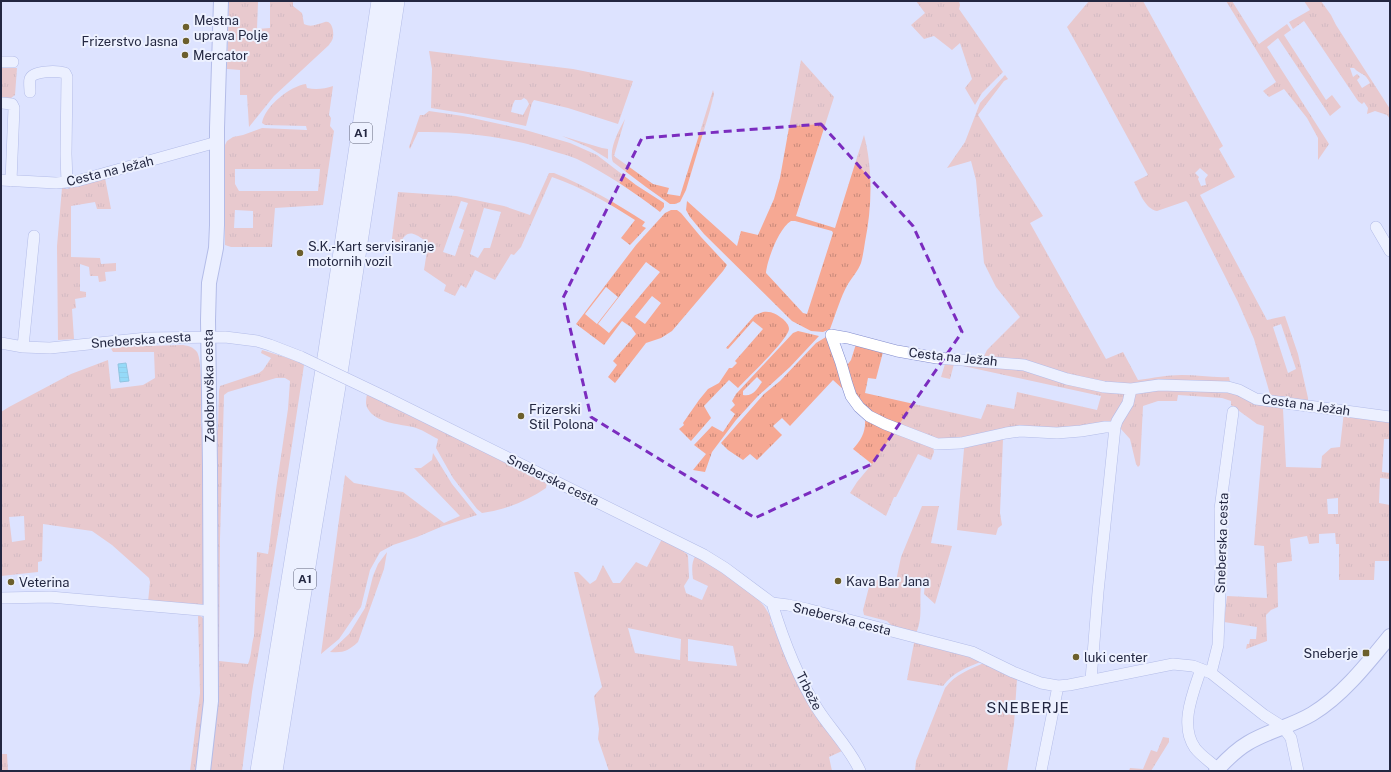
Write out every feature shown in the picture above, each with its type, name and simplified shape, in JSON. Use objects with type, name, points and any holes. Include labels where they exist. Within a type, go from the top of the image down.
[{"type":"highway","points":[[372,1],[377,24]]},
{"type":"highway","name":"A1","points":[[259,771],[333,312],[380,1]]},
{"type":"highway","name":"A1","points":[[274,771],[339,379],[396,1]]},
{"type":"main road","name":"Zadobrovška cesta","points":[[203,771],[211,701],[208,336],[209,283],[216,248],[217,232],[217,142],[221,1]]},
{"type":"main road","points":[[1217,770],[1226,759],[1249,742],[1312,714],[1328,702],[1351,682],[1390,636]]},
{"type":"street","points":[[1,62],[13,62]]},
{"type":"street","points":[[30,92],[30,78],[32,75],[37,73],[58,72],[65,73],[67,77],[67,183]]},
{"type":"street","points":[[2,103],[13,105],[6,181]]},
{"type":"street","name":"Cesta na Ježah","points":[[6,181],[67,183],[109,173],[217,142]]},
{"type":"street","points":[[1376,227],[1390,251]]},
{"type":"street","points":[[23,347],[34,236]]},
{"type":"street","name":"Cesta na Ježah","points":[[1115,427],[1057,433],[1013,432],[997,434],[961,443],[937,444],[868,416],[859,407],[851,396],[842,363],[831,335],[897,351],[937,358],[1024,365],[1067,379],[1104,387],[1131,389],[1159,385],[1228,387],[1239,390],[1256,399],[1390,417]]},
{"type":"street","name":"Sneberska cesta","points":[[1,344],[23,347],[50,348],[122,340],[208,336],[232,337],[257,341],[301,357],[385,397],[704,555],[725,568],[772,603],[788,605],[972,652],[1013,672],[1041,683],[1058,686],[1173,664],[1193,666],[1206,671],[1264,715],[1283,727]]},
{"type":"street","points":[[1091,680],[1098,592],[1115,427],[1128,403],[1131,389]]},
{"type":"street","name":"Sneberska cesta","points":[[1206,671],[1218,645],[1221,565],[1220,509],[1232,412]]},
{"type":"street","points":[[1,598],[50,597],[211,611]]},
{"type":"street","name":"Trbeže","points":[[772,603],[780,628],[810,696],[830,728],[853,757],[860,771]]},
{"type":"street","points":[[1206,671],[1189,708],[1189,731],[1191,740],[1195,747],[1217,770]]},
{"type":"street","points":[[1041,771],[1058,686]]},
{"type":"street","points":[[1283,727],[1291,738],[1298,771]]},
{"type":"highlighted area","points":[[821,124],[913,226],[962,332],[872,464],[755,518],[591,417],[563,298],[642,138]]},
{"type":"green space","points":[[229,1],[293,1],[293,6],[302,13],[304,24],[312,26],[327,22],[332,27],[333,38],[329,45],[274,96],[249,127],[247,95],[240,95],[240,70],[227,69]],"holes":[[[258,2],[270,2],[270,28],[257,29]]]},
{"type":"green space","points":[[916,1],[959,1],[959,9],[1003,72],[982,93],[975,105],[965,88],[972,79],[960,43],[952,50],[934,36],[924,39],[911,25],[925,13]]},
{"type":"green space","points":[[1089,1],[1143,1],[1223,146],[1219,149],[1235,177],[1200,195],[1267,320],[1285,316],[1298,354],[1308,404],[1290,400],[1284,396],[1272,401],[1254,339],[1238,302],[1188,203],[1186,201],[1157,211],[1149,207],[1143,199],[1134,182],[1148,175],[1067,27]],"holes":[[[1200,168],[1208,175],[1205,179],[1206,185],[1201,186],[1198,179],[1199,177],[1195,173]],[[1281,324],[1296,369],[1288,373],[1273,327]]]},
{"type":"green space","points":[[1226,1],[1232,1],[1259,44],[1287,24],[1291,30],[1284,35],[1326,100],[1332,95],[1341,107],[1330,116],[1278,38],[1267,47],[1329,144],[1318,160],[1318,138],[1307,118],[1284,89],[1269,97],[1263,91],[1276,82]]},
{"type":"green space","points":[[1304,1],[1321,1],[1390,109],[1390,119],[1387,115],[1375,111],[1367,114],[1368,108],[1364,102],[1362,104],[1358,101],[1304,21],[1293,29],[1289,22],[1310,10]],"holes":[[[1350,68],[1354,68],[1364,75],[1370,83],[1362,88],[1357,80],[1360,77],[1357,74],[1353,77]]]},
{"type":"green space","points":[[429,51],[573,69],[633,81],[618,124],[568,108],[534,100],[526,126],[431,108],[432,69]],"holes":[[[524,98],[529,104],[523,115],[511,112],[515,100],[521,100]]]},
{"type":"green space","points":[[801,60],[834,97],[796,216],[835,228],[864,135],[869,161],[869,215],[861,263],[845,289],[830,329],[823,332],[811,331],[792,321],[704,234],[686,210],[687,201],[737,246],[741,231],[758,235],[774,199],[780,178]],"holes":[[[791,221],[832,231],[833,233],[807,314],[803,313],[766,273],[771,253],[778,237],[782,230]]]},
{"type":"green space","points":[[1,68],[17,68],[15,95],[11,98],[1,97]]},
{"type":"green space","points":[[1005,75],[1008,79],[1004,81],[978,115],[1043,216],[1030,223],[1106,359],[1123,352],[1138,380],[1188,375],[1229,377],[1230,382],[1228,384],[1185,380],[1116,386],[984,356],[987,350],[1020,317],[996,287],[984,263],[976,180],[971,161],[947,168],[965,142],[980,103]]},
{"type":"green space","points":[[306,84],[307,88],[317,89],[333,86],[329,115],[331,118],[330,126],[334,131],[323,205],[275,208],[272,247],[231,247],[225,245],[225,145],[227,141],[233,137],[262,128],[307,130],[306,126],[265,125],[262,123],[268,110],[279,98]],"holes":[[[235,169],[320,169],[318,191],[239,191],[235,184]],[[235,210],[253,211],[253,228],[234,228]]]},
{"type":"green space","points":[[713,90],[714,94],[710,110],[686,190],[680,202],[670,204],[613,162],[613,146],[617,134],[625,119],[614,156],[653,184],[669,188],[667,194],[680,196]]},
{"type":"green space","points":[[429,111],[463,116],[522,129],[570,143],[597,155],[636,185],[664,203],[664,207],[660,212],[620,183],[577,159],[524,143],[464,133],[418,132],[410,149],[409,147],[420,115],[424,115]]},
{"type":"green space","points":[[562,136],[608,149],[608,159],[590,148]]},
{"type":"green space","points":[[549,173],[554,173],[601,195],[623,208],[645,222],[642,226],[646,228],[630,245],[621,238],[635,220],[595,196],[552,177],[521,247],[514,255],[511,254],[495,280],[475,270],[466,288],[461,285],[455,296],[444,291],[446,285],[424,270],[427,251],[424,240],[411,233],[403,238],[398,247],[391,246],[398,192],[456,196],[504,206],[530,215]],"holes":[[[461,201],[468,203],[459,228],[464,230],[455,256],[443,252]],[[484,208],[501,212],[490,248],[484,248],[478,258],[470,254]]]},
{"type":"green space","points":[[105,178],[111,209],[97,209],[95,202],[71,206],[71,257],[100,258],[101,264],[116,263],[116,271],[105,272],[106,281],[99,282],[98,276],[90,276],[89,267],[80,264],[80,291],[86,292],[86,297],[75,299],[76,308],[72,309],[74,339],[58,340],[57,246],[62,188]]},
{"type":"green space","points":[[671,210],[677,210],[681,213],[727,265],[672,331],[661,338],[646,343],[615,383],[608,377],[617,365],[613,361],[636,334],[631,327],[622,321],[604,345],[576,324],[636,245],[665,213]],"holes":[[[646,262],[660,272],[609,333],[598,324]],[[606,287],[618,297],[597,324],[585,314]],[[652,296],[661,303],[645,324],[635,317]]]},
{"type":"green space","points":[[763,312],[774,313],[783,319],[789,328],[787,334],[775,350],[738,388],[729,380],[704,406],[711,418],[691,441],[679,429],[684,425],[683,423],[708,389],[719,383],[729,368],[732,368],[737,363],[735,361],[763,329],[753,321],[728,349],[726,348],[755,315]]},
{"type":"green space","points":[[798,331],[819,336],[790,367],[758,396],[736,420],[712,452],[705,472],[693,470],[706,454],[694,445],[712,426],[723,432],[735,414],[730,410],[735,405],[732,401],[736,394],[793,333]],"holes":[[[757,377],[762,382],[752,394],[743,395],[743,391]]]},
{"type":"green space","points":[[826,337],[833,342],[845,391],[833,380],[790,426],[782,418],[773,426],[782,435],[757,460],[750,454],[743,460],[728,450],[721,443],[764,394],[780,381],[816,343]]},
{"type":"green space","points":[[856,344],[883,352],[876,379],[868,378],[865,393],[981,419],[987,404],[1014,409],[1017,392],[1097,410],[1101,396],[954,364],[950,379],[941,377],[945,364],[992,362],[1126,393],[1117,418],[1110,422],[945,443],[884,422],[859,404],[846,363],[848,364],[851,360]]},
{"type":"green space","points":[[183,345],[194,349],[199,357],[201,425],[203,431],[206,603],[202,607],[148,602],[149,578],[112,545],[92,531],[43,524],[42,561],[38,562],[38,572],[1,576],[1,412],[71,374],[108,360],[111,389],[143,385],[155,378],[154,352],[113,352],[110,347]],"holes":[[[24,516],[25,540],[12,542],[9,517]]]},
{"type":"green space","points":[[262,350],[294,360],[304,365],[252,692],[242,771],[208,771],[217,541],[216,433],[218,429],[219,391],[220,386],[259,373],[263,370],[271,358],[261,353]],"holes":[[[276,378],[285,378],[290,381],[288,409],[268,554],[257,552],[254,636],[250,657],[248,664],[219,661],[220,539],[224,395],[228,392]]]},
{"type":"green space","points":[[1222,388],[1264,404],[1283,409],[1286,467],[1321,468],[1322,456],[1331,448],[1340,447],[1344,412],[1390,420],[1390,439],[1384,439],[1382,472],[1390,473],[1390,479],[1380,478],[1379,503],[1390,505],[1390,561],[1375,561],[1374,580],[1339,580],[1339,544],[1336,544],[1335,533],[1319,534],[1319,543],[1309,544],[1307,536],[1290,539],[1292,561],[1277,563],[1278,607],[1271,610],[1266,615],[1267,641],[1246,649],[1250,639],[1256,639],[1257,627],[1224,622],[1227,596],[1267,598],[1264,546],[1254,545],[1264,426],[1257,424],[1231,405],[1231,401],[1222,398],[1178,395],[1177,401],[1158,401],[1143,406],[1140,465],[1138,467],[1130,439],[1120,428],[1126,408],[1139,390]],"holes":[[[1338,498],[1338,514],[1328,514],[1327,499]]]},
{"type":"green space","points":[[367,394],[547,483],[546,488],[516,504],[499,510],[482,513],[477,509],[453,478],[436,448],[438,439],[416,428],[388,422],[376,417],[367,407]]},
{"type":"green space","points":[[865,419],[933,446],[934,452],[931,460],[918,454],[896,497],[894,497],[886,516],[850,493],[872,464],[853,449],[862,436],[865,428]]},
{"type":"green space","points":[[1003,439],[1000,513],[1002,525],[998,528],[996,535],[957,530],[965,445]]},
{"type":"green space","points":[[433,453],[452,484],[477,515],[393,545],[380,552],[370,570],[361,607],[339,639],[321,654],[345,475],[354,483],[403,492],[444,523],[460,516],[414,468],[421,468],[432,460]]},
{"type":"green space","points":[[922,506],[939,506],[931,543],[952,546],[935,604],[924,594],[925,583],[922,581],[920,594],[920,620],[916,633],[892,626],[887,621],[864,615],[863,610],[869,587],[881,577],[892,578],[896,581],[901,557]]},
{"type":"green space","points":[[662,539],[684,550],[688,556],[689,578],[684,586],[686,593],[702,600],[708,586],[693,579],[692,570],[696,555],[753,594],[764,606],[772,619],[770,620],[781,645],[842,751],[829,757],[832,771],[609,771],[598,739],[599,729],[594,696],[602,687],[574,572],[578,572],[590,584],[596,580],[603,565],[613,583],[620,583],[636,562],[647,567]],"holes":[[[628,628],[681,639],[680,660],[635,653]],[[688,639],[733,646],[737,666],[688,661]]]},
{"type":"green space","points":[[387,552],[384,569],[358,642],[346,651],[330,652],[349,634],[365,608],[373,576],[378,564]]},
{"type":"green space","points":[[198,615],[202,617],[205,622],[206,695],[197,771],[190,771],[200,693]]},
{"type":"green space","points":[[916,641],[983,661],[966,668],[951,677],[943,686],[907,680],[914,643]]},
{"type":"green space","points":[[986,662],[1017,679],[1014,724],[1007,771],[915,771],[916,761],[945,688],[958,675]]},
{"type":"green space","points":[[1163,737],[1169,738],[1169,742],[1151,771],[1129,771],[1130,768],[1143,769],[1151,750],[1157,752]]},
{"type":"green space","points":[[1,754],[7,754],[8,771],[1,771]]},
{"type":"water","points":[[126,363],[129,381],[120,382],[118,364]]},
{"type":"place","name":"Mestna uprava Polje","points":[[186,27]]},
{"type":"place","name":"Frizerstvo Jasna","points":[[186,41]]},
{"type":"place","name":"Mercator","points":[[185,55]]},
{"type":"place","name":"S.K.-Kart servisiranje motornih vozil","points":[[300,253]]},
{"type":"place","name":"Frizerski Stil Polona","points":[[521,416]]},
{"type":"place","name":"Kava Bar Jana","points":[[838,581]]},
{"type":"place","name":"Veterina","points":[[11,582]]},
{"type":"place","name":"Sneberje","points":[[1366,653]]},
{"type":"place","name":"luki center","points":[[1076,657]]},
{"type":"district","name":"SNEBERJE","points":[[1028,707]]}]
